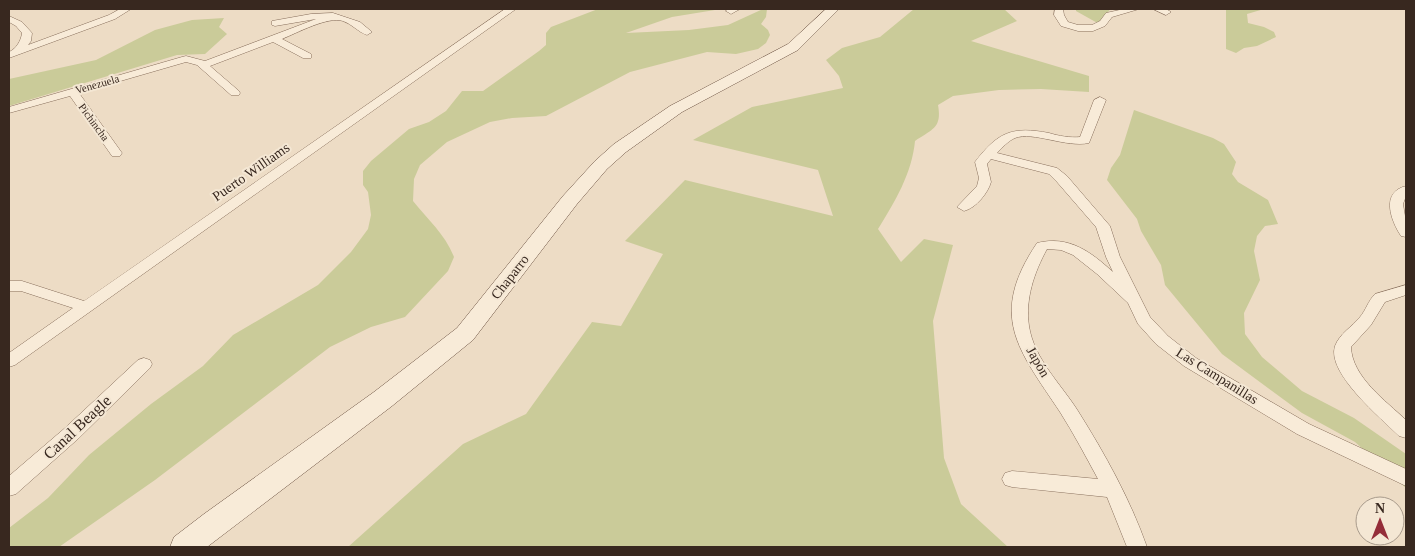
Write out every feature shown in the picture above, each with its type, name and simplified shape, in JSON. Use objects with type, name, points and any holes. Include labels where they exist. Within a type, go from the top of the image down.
[{"type":"street","points":[[12,54],[112,17],[126,9]]},
{"type":"street","name":"Puerto Williams","points":[[9,361],[511,9]]},
{"type":"street","name":"Chaparro","points":[[185,547],[214,523],[383,399],[465,334],[570,200],[601,165],[620,148],[676,108],[793,47],[833,9]]},
{"type":"street","points":[[1059,9],[1059,15],[1064,24],[1082,28],[1096,27],[1104,23],[1110,15],[1134,9]]},
{"type":"street","points":[[275,23],[313,16],[332,16],[357,22],[367,32]]},
{"type":"street","points":[[235,93],[203,65],[332,16]]},
{"type":"street","points":[[9,20],[20,24],[27,33],[26,42],[12,54]]},
{"type":"street","points":[[275,39],[307,56]]},
{"type":"street","name":"Venezuela","points":[[9,110],[186,60],[196,61],[203,65]]},
{"type":"street","name":"Pichincha","points":[[72,91],[116,153]]},
{"type":"street","points":[[964,207],[983,189],[986,182],[981,166],[982,162],[1008,136],[1015,134],[1076,142],[1085,140],[1100,100]]},
{"type":"street","name":"Las Campanillas","points":[[990,155],[1044,168],[1053,171],[1062,178],[1102,226],[1114,257],[1144,320],[1162,340],[1190,362],[1303,429],[1406,478]]},
{"type":"street","points":[[1406,190],[1401,192],[1397,208],[1398,220],[1406,233]]},
{"type":"street","name":"Japón","points":[[1135,304],[1102,270],[1062,244],[1052,244],[1042,246],[1032,262],[1023,282],[1020,309],[1022,328],[1030,354],[1072,416],[1130,524],[1137,547]]},
{"type":"street","points":[[9,286],[22,286],[86,307]]},
{"type":"street","points":[[1406,290],[1379,299],[1365,322],[1352,333],[1342,355],[1356,382],[1406,431]]},
{"type":"street","name":"Canal Beagle","points":[[9,488],[72,434],[144,364]]},
{"type":"street","points":[[1012,478],[1112,489]]},
{"type":"green space","points":[[598,9],[721,9],[672,17],[626,33],[689,30],[728,25],[763,9],[767,9],[766,17],[761,24],[768,30],[770,35],[766,43],[758,49],[736,54],[707,52],[630,72],[546,116],[512,118],[490,122],[447,142],[420,165],[414,179],[413,201],[441,234],[454,257],[448,271],[405,317],[371,327],[330,347],[155,480],[59,547],[9,547],[9,528],[48,498],[89,455],[151,404],[203,366],[233,335],[318,285],[351,252],[368,229],[371,215],[368,192],[363,185],[363,171],[371,161],[409,129],[429,122],[446,111],[462,91],[483,91],[539,51],[546,45],[546,33],[551,27]]},
{"type":"green space","points":[[914,9],[1004,9],[1017,21],[971,41],[1089,76],[1089,92],[1041,89],[999,90],[953,96],[938,105],[939,119],[935,127],[915,141],[906,176],[878,229],[901,262],[924,239],[953,245],[933,321],[944,458],[961,504],[1008,547],[348,547],[463,444],[526,414],[592,322],[621,326],[663,254],[625,241],[685,180],[833,216],[818,170],[693,140],[752,107],[843,88],[839,76],[826,60],[842,48],[880,37]]},
{"type":"green space","points":[[1076,9],[1110,9],[1101,25],[1076,11]]},
{"type":"green space","points":[[1226,9],[1264,9],[1247,14],[1248,23],[1274,32],[1276,37],[1257,46],[1244,48],[1236,53],[1226,49]]},
{"type":"green space","points":[[224,18],[219,27],[227,34],[205,54],[177,55],[9,106],[9,79],[96,60],[155,30],[192,20]]},
{"type":"green space","points":[[1134,110],[1213,138],[1224,144],[1236,162],[1232,174],[1238,182],[1268,200],[1278,224],[1265,226],[1257,236],[1254,251],[1260,280],[1244,313],[1245,334],[1262,357],[1302,391],[1354,418],[1406,454],[1406,488],[1355,442],[1302,413],[1222,354],[1165,285],[1161,265],[1141,231],[1137,219],[1107,180],[1111,168],[1120,155]]}]
